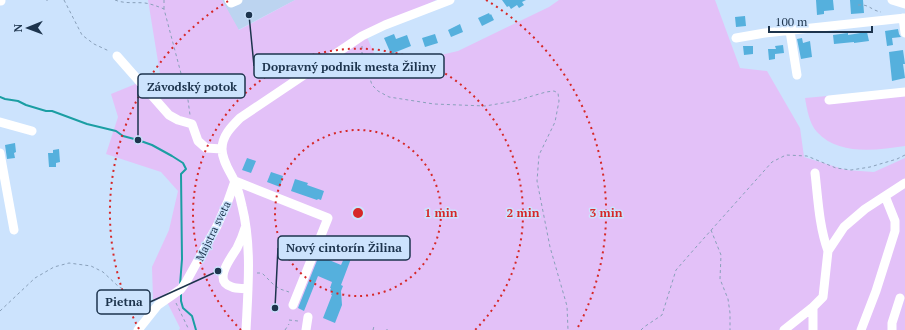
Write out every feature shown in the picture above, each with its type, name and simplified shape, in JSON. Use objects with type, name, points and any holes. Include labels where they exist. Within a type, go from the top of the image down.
[{"type":"street","points":[[229,0],[231,3],[238,0]]},
{"type":"street","points":[[246,330],[248,250],[246,227],[235,181],[223,159],[223,142],[228,132],[240,118],[362,36],[385,25],[450,0]]},
{"type":"street","points":[[892,0],[905,4]]},
{"type":"street","points":[[736,38],[765,33],[904,18],[905,33]]},
{"type":"street","points":[[790,31],[797,75]]},
{"type":"street","points":[[117,56],[169,115],[178,120],[192,124],[198,141],[206,148],[222,149]]},
{"type":"street","points":[[829,100],[905,92]]},
{"type":"street","points":[[0,122],[32,131]]},
{"type":"street","points":[[0,154],[14,230]]},
{"type":"street","points":[[784,330],[823,297],[828,251],[820,222],[814,173]]},
{"type":"street","points":[[235,181],[328,218],[293,305]]},
{"type":"street","name":"Majstra sveta","points":[[138,330],[158,305],[181,289],[186,282],[217,226],[235,181]]},
{"type":"street","points":[[828,251],[844,227],[865,209],[905,183]]},
{"type":"street","points":[[861,330],[876,291],[895,231],[896,221],[885,196]]},
{"type":"street","points":[[246,227],[238,247],[224,270],[223,276],[225,283],[232,287],[248,289]]},
{"type":"street","points":[[892,330],[892,323],[900,298]]},
{"type":"street","points":[[813,307],[813,330]]},
{"type":"path","points":[[64,0],[82,35],[94,44],[117,56]]},
{"type":"path","points":[[115,0],[124,3],[145,3],[164,9]]},
{"type":"path","points":[[164,0],[164,9],[188,100],[192,124]]},
{"type":"path","points":[[858,5],[866,5],[878,12],[883,12]]},
{"type":"path","points":[[362,36],[362,53],[372,85],[378,91],[389,97],[434,104],[485,106],[516,101],[546,92],[554,91],[558,93],[559,101],[555,122],[539,155],[537,180],[550,247],[567,306],[568,330]]},
{"type":"path","points":[[642,330],[662,315],[676,270],[772,162],[786,154],[807,156],[836,168],[851,170],[897,159],[905,155]]},
{"type":"path","points":[[711,230],[721,255],[720,279],[728,299],[730,330]]},
{"type":"path","points":[[0,311],[35,278],[54,267],[69,263],[91,266],[103,272],[119,287],[158,305]]},
{"type":"path","points":[[262,274],[280,290],[298,294]]},
{"type":"path","points":[[173,294],[177,306],[189,330]]},
{"type":"path","points":[[289,320],[307,323]]},
{"type":"path","points":[[285,330],[289,324]]},
{"type":"path","points":[[373,330],[374,326]]},
{"type":"shaded area","points":[[148,0],[222,0],[239,30],[295,0],[436,0],[366,35],[381,69],[458,51],[549,7],[559,0],[715,0],[740,68],[767,71],[800,128],[804,157],[846,170],[874,172],[905,158],[905,330],[179,330],[180,328],[168,304],[153,299],[152,267],[169,230],[178,191],[161,172],[106,154],[118,117],[111,94],[160,74]]},
{"type":"shaded area","points":[[222,0],[295,0],[238,30]]},
{"type":"shaded area","points":[[905,89],[905,146],[883,149],[859,150],[836,145],[826,140],[817,132],[812,124],[805,98]]},
{"type":"building","points":[[502,0],[526,0],[522,2],[524,5],[519,8],[517,5],[511,9],[509,6],[507,7]]},
{"type":"building","points":[[816,0],[833,0],[834,10],[824,11],[824,14],[817,15]]},
{"type":"building","points":[[850,0],[863,0],[864,13],[851,14]]},
{"type":"building","points":[[489,13],[494,20],[482,26],[478,18]]},
{"type":"building","points":[[745,16],[746,26],[736,27],[735,17]]},
{"type":"building","points":[[460,24],[463,32],[451,37],[448,30]]},
{"type":"building","points":[[898,29],[901,37],[892,38],[893,45],[887,46],[885,31]]},
{"type":"building","points":[[867,32],[869,41],[834,44],[833,35],[848,33],[848,35]]},
{"type":"building","points":[[394,34],[396,39],[407,35],[411,46],[391,54],[384,38]]},
{"type":"building","points":[[435,34],[438,43],[425,47],[422,38]]},
{"type":"building","points":[[802,38],[803,43],[810,41],[812,57],[801,59],[797,39]]},
{"type":"building","points":[[783,45],[784,53],[775,54],[775,59],[769,60],[768,49],[776,49],[775,46]]},
{"type":"building","points":[[743,46],[753,46],[753,54],[744,55]]},
{"type":"building","points":[[903,50],[905,78],[892,81],[889,52]]},
{"type":"building","points":[[15,143],[15,158],[7,159],[5,145]]},
{"type":"building","points":[[59,149],[60,162],[56,163],[56,167],[49,167],[48,153],[53,153],[53,150]]},
{"type":"building","points":[[247,158],[256,161],[251,173],[242,170]]},
{"type":"building","points":[[271,172],[283,176],[280,187],[267,182]]},
{"type":"building","points":[[295,179],[308,183],[307,185],[324,191],[321,200],[291,191]]},
{"type":"building","points":[[346,254],[352,256],[341,285],[343,286],[341,291],[342,305],[335,323],[323,318],[332,295],[330,288],[332,282],[318,276],[304,311],[298,308],[318,258],[322,257],[341,265]]},
{"type":"waterway","points":[[0,97],[18,101],[46,111],[52,111],[87,124],[116,131],[123,136],[152,145],[183,163],[186,169],[181,174],[182,259],[180,285]]},
{"type":"waterway","points":[[181,293],[183,308],[192,316],[196,330]]},
{"type":"place","name":"Dopravný podnik mesta Žiliny","points":[[249,15]]},
{"type":"place","name":"Závodský potok","points":[[138,140]]},
{"type":"place","name":"Pietna","points":[[218,271]]},
{"type":"place","name":"Nový cintorín Žilina","points":[[275,308]]}]
